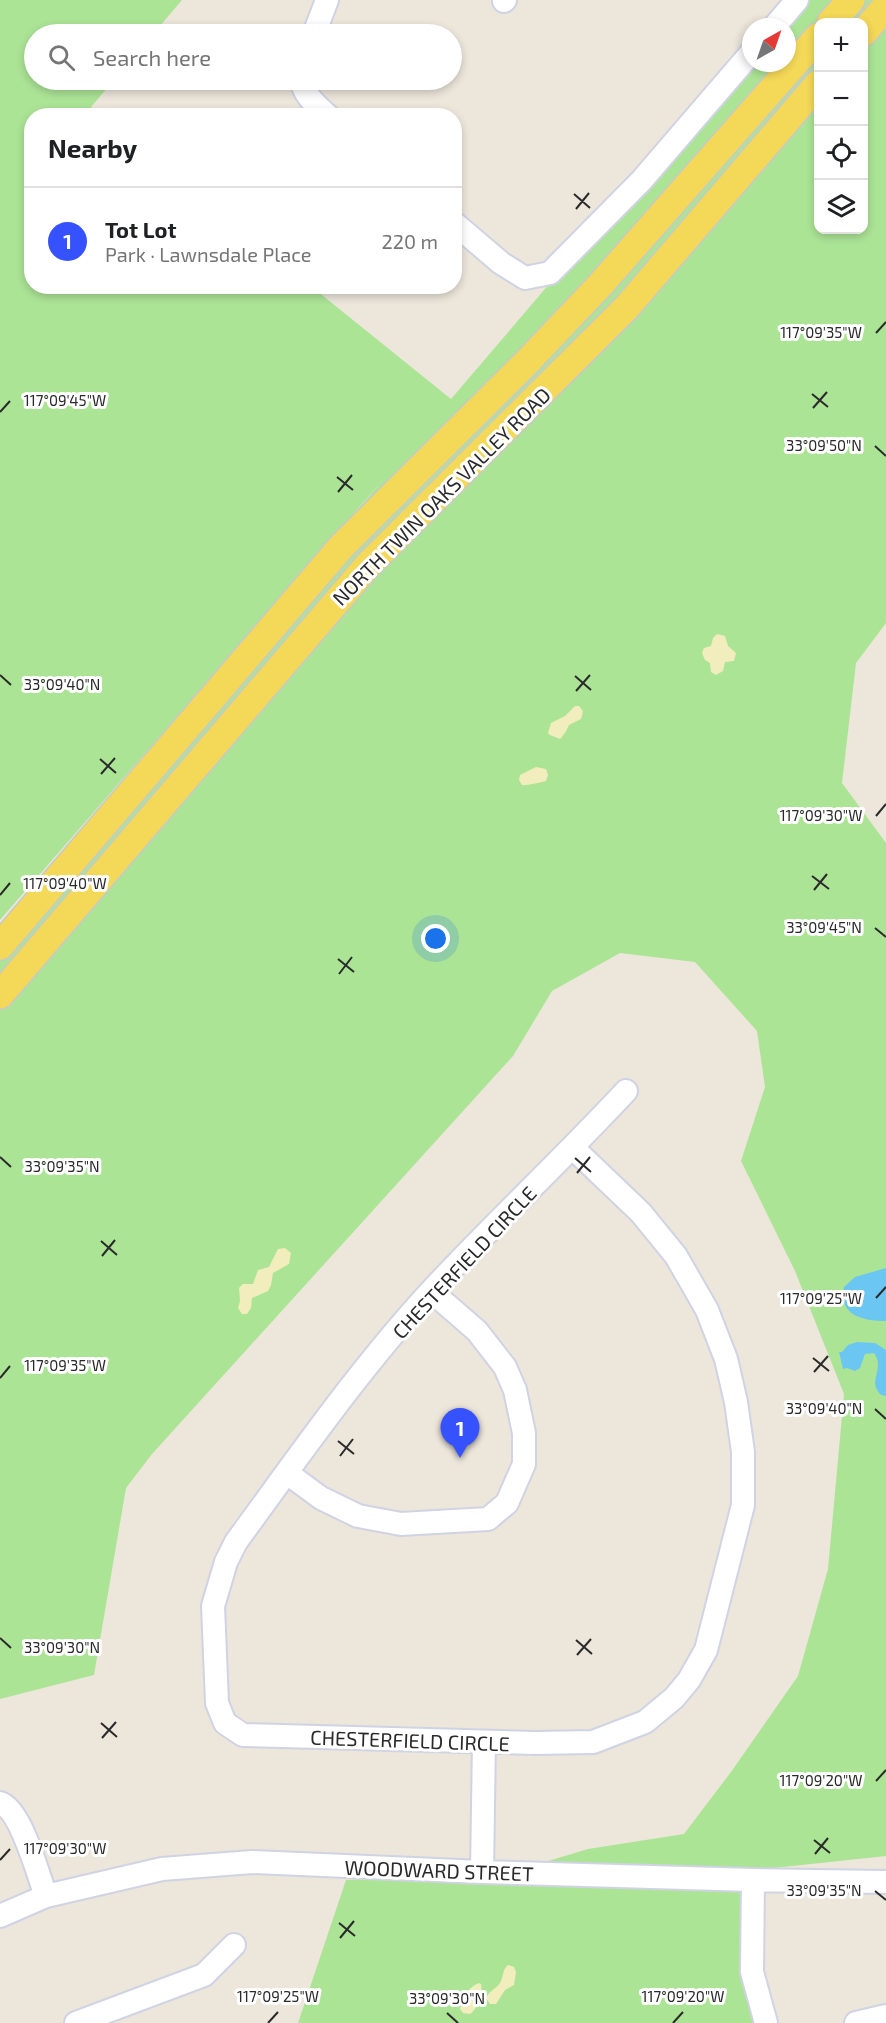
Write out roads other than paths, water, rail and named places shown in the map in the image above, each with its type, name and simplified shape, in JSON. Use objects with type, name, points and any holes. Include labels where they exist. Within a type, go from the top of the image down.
[{"type":"main road","points":[[835,18],[851,0]]},
{"type":"main road","points":[[868,27],[886,6]]},
{"type":"main road","name":"NORTH TWIN OAKS VALLEY ROAD","points":[[0,946],[341,547],[527,362],[601,284],[814,43]]},
{"type":"main road","name":"NORTH TWIN OAKS VALLEY ROAD","points":[[0,995],[368,565],[627,307],[814,90]]},
{"type":"street","points":[[318,24],[327,0]]},
{"type":"street","points":[[782,18],[797,0]]},
{"type":"street","points":[[462,230],[501,263],[525,278],[550,273],[641,181],[742,63]]},
{"type":"street","points":[[305,90],[319,108]]},
{"type":"street","name":"CHESTERFIELD CIRCLE","points":[[573,1148],[641,1214],[676,1256],[707,1310],[726,1359],[736,1402],[742,1452],[743,1505],[706,1650],[690,1680],[674,1698],[645,1722],[593,1742],[484,1742],[243,1735],[225,1723],[217,1703],[213,1606],[226,1562],[236,1542],[342,1398],[431,1291],[573,1148],[626,1091]]},
{"type":"street","points":[[287,1473],[321,1498],[358,1516],[400,1524],[488,1519],[507,1503],[524,1464],[524,1433],[515,1390],[505,1367],[477,1332],[431,1291]]},
{"type":"street","points":[[482,1872],[484,1742]]},
{"type":"street","points":[[0,1803],[5,1804],[18,1820],[46,1896]]},
{"type":"street","name":"WOODWARD STREET","points":[[0,1916],[46,1896],[162,1869],[252,1862],[482,1872],[886,1882]]},
{"type":"street","points":[[753,1880],[752,1972],[766,2023]]},
{"type":"street","points":[[76,2023],[204,1975],[234,1945]]},
{"type":"street","points":[[856,2023],[886,2016]]},
{"type":"water","points":[[886,1268],[886,1321],[869,1320],[854,1315],[845,1305],[844,1287],[855,1277]]},
{"type":"water","points":[[857,1342],[875,1343],[886,1350],[886,1396],[881,1395],[875,1384],[878,1365],[874,1353],[865,1354],[860,1368],[855,1371],[843,1369],[839,1352]]},
{"type":"place","name":"Tot Lot","points":[[460,1458]]}]
